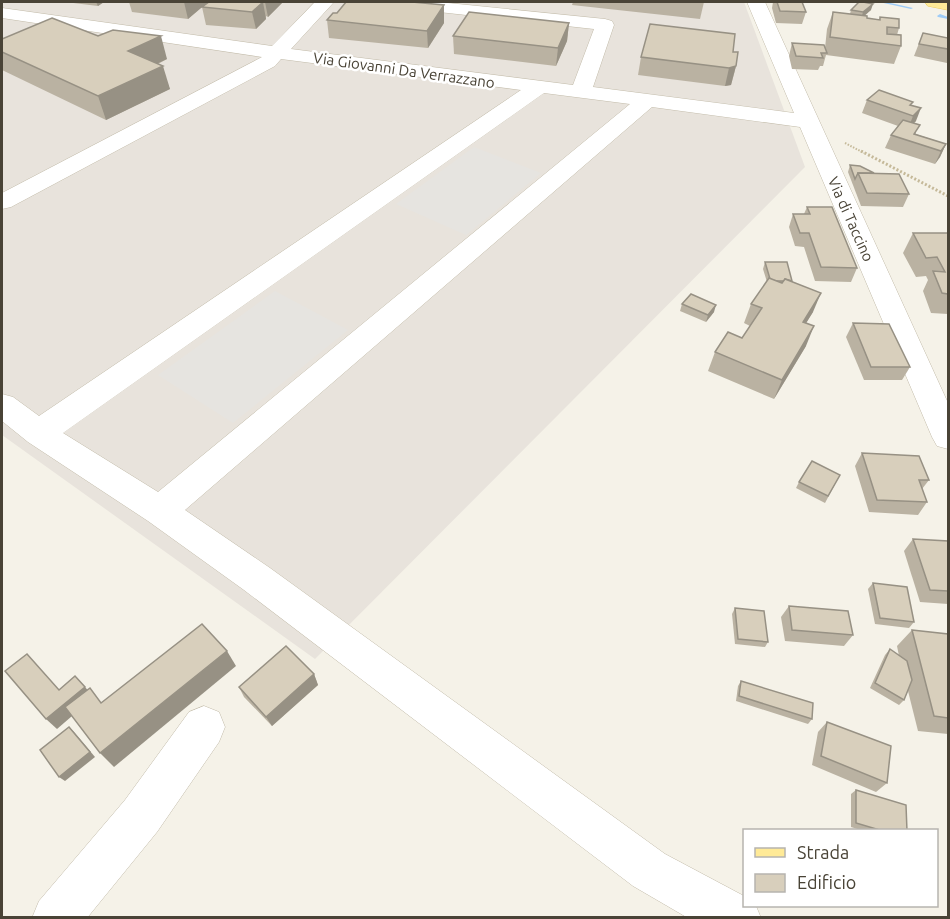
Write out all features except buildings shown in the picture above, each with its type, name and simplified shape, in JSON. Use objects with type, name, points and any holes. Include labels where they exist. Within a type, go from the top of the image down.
[{"type":"main road","points":[[934,2],[948,5]]},
{"type":"street","points":[[2,202],[268,62],[326,2]]},
{"type":"street","points":[[393,2],[605,25],[580,93]]},
{"type":"street","name":"Via di Taccino","points":[[756,2],[948,437]]},
{"type":"street","name":"Via Giovanni Da Verrazzano","points":[[2,13],[277,53],[809,124]]},
{"type":"street","points":[[39,433],[538,88]]},
{"type":"street","points":[[160,511],[647,101]]},
{"type":"street","points":[[2,405],[39,433],[160,511],[257,579],[649,870],[737,918]]},
{"type":"street","points":[[56,918],[141,816],[204,727]]},
{"type":"path","points":[[809,124],[948,196]]},
{"type":"shaded area","points":[[2,2],[744,2],[805,167],[315,659],[2,435]]},
{"type":"shaded area","points":[[474,147],[541,173],[466,235],[396,204]]},
{"type":"shaded area","points":[[275,291],[348,330],[233,423],[158,375]]},
{"type":"waterway","points":[[881,2],[911,8]]},
{"type":"waterway","points":[[940,16],[948,18]]}]
